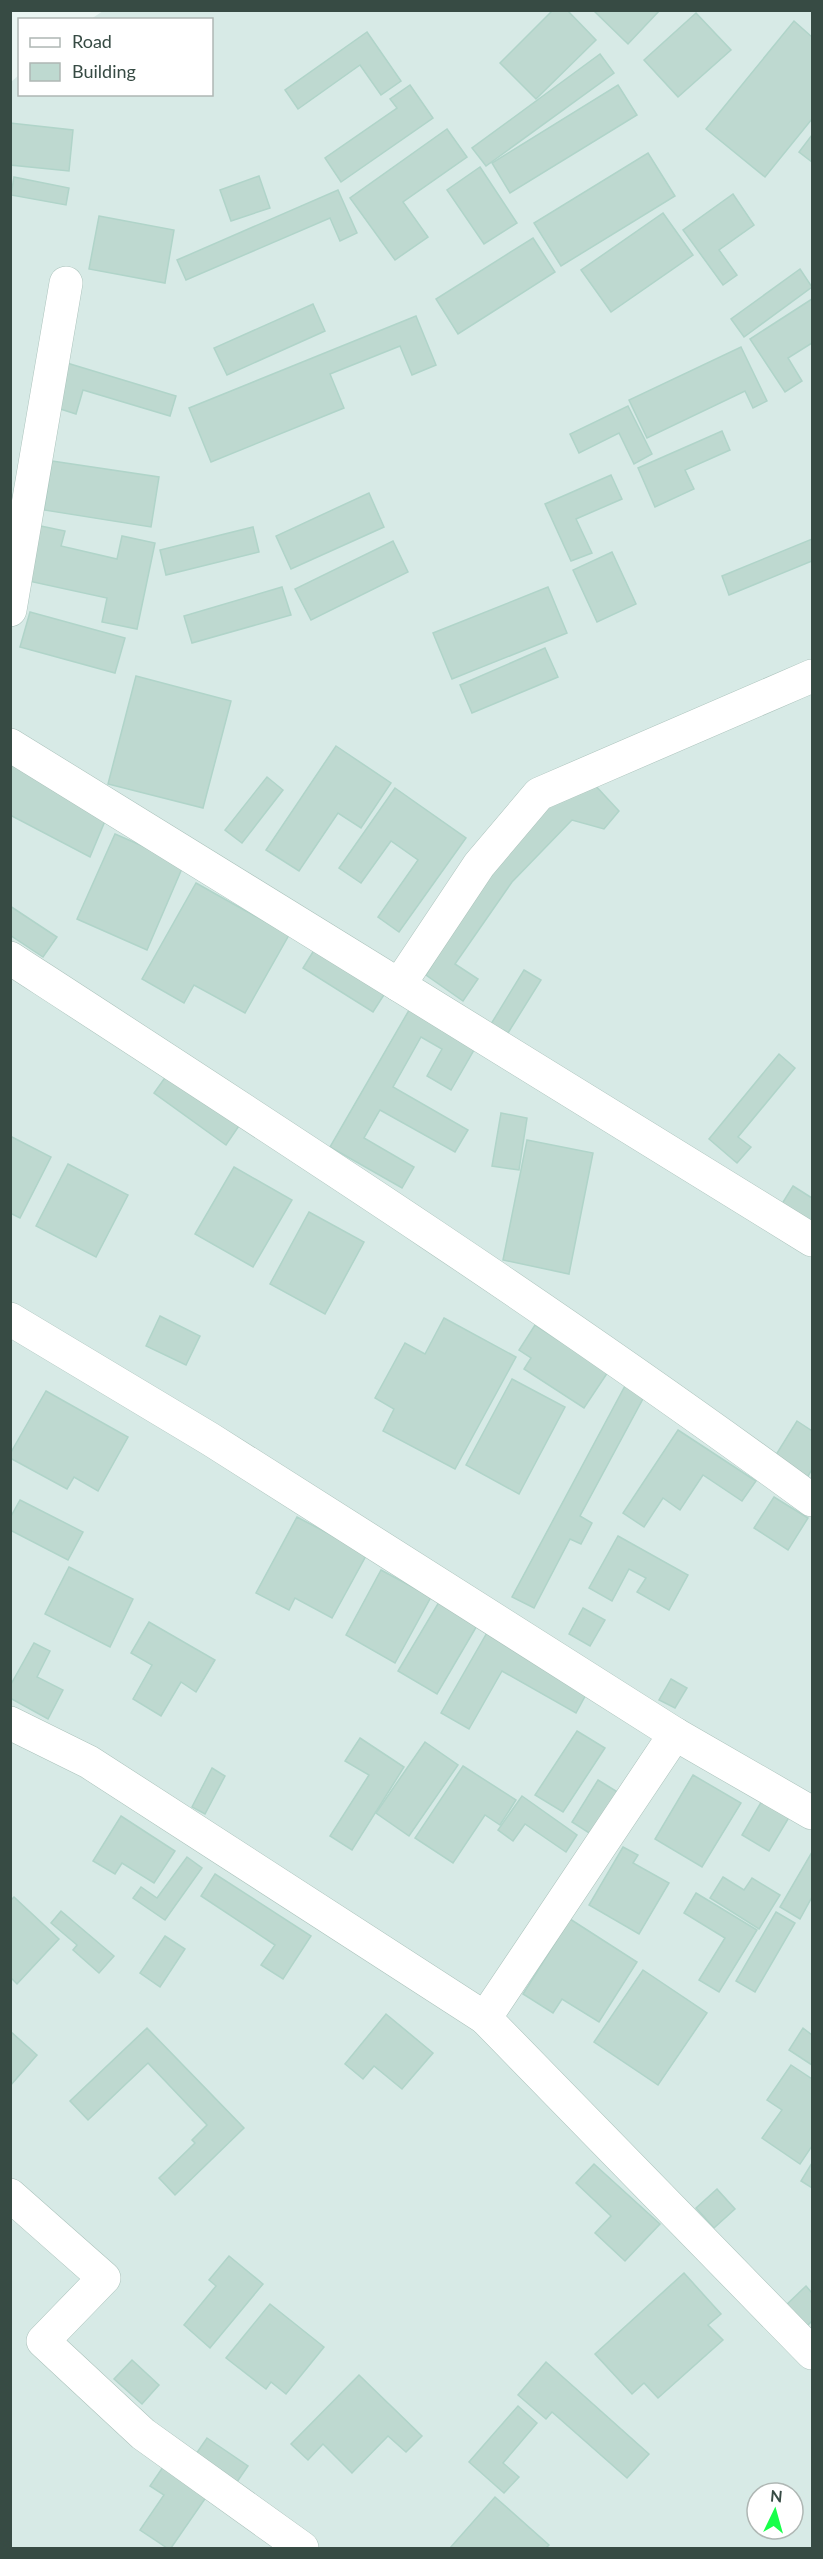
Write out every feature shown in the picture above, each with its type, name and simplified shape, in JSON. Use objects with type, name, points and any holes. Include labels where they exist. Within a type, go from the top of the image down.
[{"type":"street","points":[[10,610],[66,283]]},
{"type":"street","points":[[399,985],[479,865],[539,794],[813,676]]},
{"type":"street","points":[[10,745],[813,1240]]},
{"type":"street","points":[[10,958],[362,1187],[686,1407],[813,1500]]},
{"type":"street","points":[[10,1319],[210,1439],[675,1734],[813,1813]]},
{"type":"street","points":[[10,1723],[88,1762],[485,2018],[813,2353]]},
{"type":"street","points":[[485,2018],[675,1734]]},
{"type":"street","points":[[10,2195],[104,2278],[43,2341],[143,2434],[302,2548]]},
{"type":"shaded area","points":[[103,11],[812,11],[812,2548],[11,2548],[11,82],[18,76],[18,96],[213,96],[213,18],[92,18]]},
{"type":"building","points":[[553,10],[567,10],[596,40],[536,99],[500,63]]},
{"type":"building","points":[[593,10],[660,10],[628,44]]},
{"type":"building","points":[[696,13],[731,50],[678,97],[644,60]]},
{"type":"building","points":[[794,21],[812,37],[812,119],[765,177],[706,129]]},
{"type":"building","points":[[367,32],[401,81],[381,95],[360,65],[298,109],[285,90]]},
{"type":"building","points":[[600,54],[614,73],[486,166],[472,148]]},
{"type":"building","points":[[410,85],[433,118],[341,182],[325,158],[397,108],[390,99]]},
{"type":"building","points":[[618,85],[637,115],[510,193],[492,163]]},
{"type":"building","points":[[10,123],[73,130],[69,171],[10,165]]},
{"type":"building","points":[[447,129],[467,157],[403,202],[428,237],[395,260],[350,198]]},
{"type":"building","points":[[812,135],[812,162],[799,152]]},
{"type":"building","points":[[648,153],[675,196],[561,266],[534,223]]},
{"type":"building","points":[[480,167],[517,223],[484,244],[447,190]]},
{"type":"building","points":[[259,176],[270,208],[231,221],[220,190]]},
{"type":"building","points":[[14,177],[69,188],[66,205],[11,195]]},
{"type":"building","points":[[338,190],[357,233],[340,241],[330,218],[186,280],[177,260]]},
{"type":"building","points":[[733,194],[754,225],[719,250],[737,275],[723,285],[683,230]]},
{"type":"building","points":[[663,213],[693,255],[611,312],[581,270]]},
{"type":"building","points":[[99,216],[174,230],[165,283],[89,269]]},
{"type":"building","points":[[533,238],[555,272],[458,334],[436,299]]},
{"type":"building","points":[[800,269],[812,287],[744,337],[731,319]]},
{"type":"building","points":[[812,299],[812,343],[788,358],[802,381],[785,392],[750,339]]},
{"type":"building","points":[[313,304],[325,331],[227,375],[214,348]]},
{"type":"building","points":[[416,316],[436,365],[412,375],[400,346],[330,374],[344,408],[211,462],[189,408]]},
{"type":"building","points":[[741,347],[767,401],[753,408],[745,391],[647,438],[629,400]]},
{"type":"building","points":[[67,363],[176,396],[170,416],[83,390],[76,414],[54,407]]},
{"type":"building","points":[[628,406],[652,454],[634,464],[619,433],[579,453],[570,434]]},
{"type":"building","points":[[722,431],[730,450],[685,470],[694,489],[655,507],[638,468]]},
{"type":"building","points":[[52,461],[159,477],[151,527],[44,510]]},
{"type":"building","points":[[611,475],[622,499],[576,519],[592,553],[571,561],[545,504]]},
{"type":"building","points":[[369,493],[384,527],[291,569],[276,536]]},
{"type":"building","points":[[36,525],[65,531],[61,546],[117,559],[122,536],[155,543],[137,629],[102,622],[107,598],[24,580]]},
{"type":"building","points":[[253,527],[259,552],[166,575],[160,550]]},
{"type":"building","points":[[812,539],[812,561],[729,595],[722,576]]},
{"type":"building","points":[[393,541],[408,572],[311,620],[295,589]]},
{"type":"building","points":[[612,552],[636,604],[597,622],[573,570]]},
{"type":"building","points":[[282,587],[291,615],[192,643],[184,616]]},
{"type":"building","points":[[548,587],[567,633],[452,679],[433,633]]},
{"type":"building","points":[[30,612],[125,638],[115,673],[20,647]]},
{"type":"building","points":[[545,648],[558,677],[472,713],[460,685]]},
{"type":"building","points":[[136,676],[231,701],[203,808],[108,784]]},
{"type":"building","points":[[336,746],[391,783],[361,828],[338,813],[299,871],[266,850]]},
{"type":"building","points":[[10,759],[110,809],[90,857],[10,815]]},
{"type":"building","points":[[267,777],[283,790],[242,843],[225,830]]},
{"type":"building","points":[[593,783],[619,811],[604,829],[572,820],[512,882],[455,964],[478,979],[463,1001],[426,975],[481,883],[557,793]]},
{"type":"building","points":[[395,788],[466,838],[399,932],[378,917],[418,860],[391,841],[361,883],[339,868]]},
{"type":"building","points":[[115,834],[184,864],[147,950],[77,919]]},
{"type":"building","points":[[196,883],[289,935],[245,1013],[194,985],[184,1003],[142,979]]},
{"type":"building","points":[[10,906],[57,937],[43,957],[10,935]]},
{"type":"building","points":[[319,942],[389,987],[373,1012],[303,968]]},
{"type":"building","points":[[524,970],[541,980],[508,1033],[491,1024]]},
{"type":"building","points":[[412,1005],[478,1043],[451,1090],[427,1076],[442,1049],[421,1037],[393,1087],[468,1130],[455,1152],[380,1110],[364,1138],[414,1167],[402,1188],[330,1147]]},
{"type":"building","points":[[779,1054],[795,1068],[738,1137],[751,1147],[737,1163],[709,1139]]},
{"type":"building","points":[[169,1072],[241,1123],[226,1145],[154,1093]]},
{"type":"building","points":[[501,1113],[527,1118],[519,1170],[492,1166]]},
{"type":"building","points":[[10,1136],[51,1157],[20,1218],[10,1213]]},
{"type":"building","points":[[527,1140],[593,1153],[569,1274],[503,1260]]},
{"type":"building","points":[[68,1164],[128,1195],[96,1257],[36,1226]]},
{"type":"building","points":[[234,1167],[292,1200],[253,1267],[195,1234]]},
{"type":"building","points":[[793,1186],[812,1198],[812,1226],[780,1207]]},
{"type":"building","points":[[309,1212],[364,1242],[325,1314],[270,1284]]},
{"type":"building","points":[[160,1316],[200,1336],[186,1365],[146,1346]]},
{"type":"building","points":[[444,1318],[516,1357],[455,1469],[383,1431],[394,1409],[375,1398],[405,1343],[425,1354]]},
{"type":"building","points":[[535,1325],[608,1372],[584,1408],[524,1369],[531,1358],[519,1350]]},
{"type":"building","points":[[512,1379],[565,1407],[519,1494],[466,1465]]},
{"type":"building","points":[[626,1384],[645,1395],[580,1516],[592,1523],[581,1544],[570,1539],[534,1608],[512,1597]]},
{"type":"building","points":[[46,1391],[128,1437],[98,1491],[74,1477],[67,1489],[10,1458],[10,1454]]},
{"type":"building","points":[[797,1421],[812,1431],[812,1469],[807,1478],[774,1458]]},
{"type":"building","points":[[678,1430],[756,1481],[742,1501],[703,1475],[680,1510],[663,1498],[644,1527],[623,1513]]},
{"type":"building","points":[[774,1497],[808,1518],[788,1550],[754,1528]]},
{"type":"building","points":[[20,1500],[83,1532],[68,1560],[10,1530],[10,1518]]},
{"type":"building","points":[[297,1517],[367,1554],[332,1618],[295,1598],[289,1610],[256,1593]]},
{"type":"building","points":[[618,1536],[688,1575],[669,1610],[637,1592],[646,1578],[629,1569],[612,1601],[589,1588]]},
{"type":"building","points":[[69,1567],[133,1599],[110,1647],[45,1614]]},
{"type":"building","points":[[381,1570],[431,1597],[395,1663],[346,1635]]},
{"type":"building","points":[[439,1602],[478,1624],[437,1694],[398,1671]]},
{"type":"building","points":[[583,1608],[605,1620],[590,1646],[569,1634]]},
{"type":"building","points":[[149,1622],[215,1660],[196,1692],[181,1682],[161,1716],[133,1699],[152,1665],[131,1653]]},
{"type":"building","points":[[488,1631],[589,1689],[576,1713],[502,1671],[469,1729],[441,1713]]},
{"type":"building","points":[[34,1643],[50,1651],[37,1677],[63,1690],[48,1719],[10,1698],[10,1686]]},
{"type":"building","points":[[671,1679],[687,1688],[675,1708],[659,1700]]},
{"type":"building","points":[[577,1731],[605,1748],[563,1812],[535,1795]]},
{"type":"building","points":[[360,1738],[404,1767],[352,1850],[330,1836],[369,1775],[345,1761]]},
{"type":"building","points":[[425,1742],[458,1765],[409,1836],[376,1813]]},
{"type":"building","points":[[463,1766],[516,1800],[500,1825],[485,1815],[453,1863],[415,1838]]},
{"type":"building","points":[[212,1768],[225,1776],[205,1814],[192,1807]]},
{"type":"building","points":[[693,1775],[741,1803],[702,1867],[655,1839]]},
{"type":"building","points":[[598,1780],[624,1796],[597,1838],[572,1822]]},
{"type":"building","points":[[522,1796],[577,1835],[566,1852],[525,1824],[513,1841],[498,1830]]},
{"type":"building","points":[[763,1799],[791,1814],[769,1851],[742,1835]]},
{"type":"building","points":[[121,1816],[175,1851],[154,1883],[122,1863],[115,1874],[93,1861]]},
{"type":"building","points":[[623,1847],[638,1855],[633,1863],[669,1883],[639,1934],[589,1905]]},
{"type":"building","points":[[812,1852],[812,1897],[800,1919],[780,1907]]},
{"type":"building","points":[[187,1857],[202,1868],[165,1920],[133,1898],[141,1887],[157,1898]]},
{"type":"building","points":[[215,1874],[311,1936],[283,1979],[261,1965],[275,1945],[201,1896]]},
{"type":"building","points":[[723,1877],[744,1890],[752,1878],[780,1895],[759,1929],[710,1898]]},
{"type":"building","points":[[696,1893],[757,1930],[719,1992],[699,1980],[725,1938],[684,1913]]},
{"type":"building","points":[[14,1897],[59,1939],[17,1984],[10,1977],[10,1901]]},
{"type":"building","points":[[61,1911],[114,1956],[99,1973],[73,1950],[77,1945],[51,1923]]},
{"type":"building","points":[[776,1912],[795,1923],[755,1992],[736,1981]]},
{"type":"building","points":[[570,1919],[637,1962],[599,2022],[562,1999],[553,2013],[523,1994]]},
{"type":"building","points":[[165,1936],[185,1949],[160,1987],[140,1973]]},
{"type":"building","points":[[643,1970],[707,2013],[658,2085],[594,2042]]},
{"type":"building","points":[[386,2014],[433,2053],[402,2089],[374,2066],[363,2079],[345,2064]]},
{"type":"building","points":[[147,2028],[244,2128],[175,2195],[159,2178],[195,2143],[192,2140],[207,2125],[148,2063],[88,2120],[70,2101]]},
{"type":"building","points":[[803,2028],[812,2035],[812,2065],[789,2050]]},
{"type":"building","points":[[10,2031],[37,2055],[10,2086]]},
{"type":"building","points":[[791,2065],[812,2079],[812,2146],[800,2164],[762,2138],[782,2110],[767,2100]]},
{"type":"building","points":[[812,2163],[812,2188],[801,2181]]},
{"type":"building","points":[[594,2164],[660,2224],[625,2261],[595,2233],[611,2216],[576,2183]]},
{"type":"building","points":[[717,2189],[735,2209],[714,2228],[696,2208]]},
{"type":"building","points":[[229,2256],[263,2284],[210,2348],[184,2325],[216,2286],[209,2280]]},
{"type":"building","points":[[684,2273],[721,2314],[708,2325],[723,2340],[658,2398],[644,2383],[632,2394],[595,2354]]},
{"type":"building","points":[[806,2286],[812,2293],[812,2321],[803,2330],[782,2309]]},
{"type":"building","points":[[270,2304],[324,2347],[286,2394],[271,2382],[266,2389],[226,2358]]},
{"type":"building","points":[[132,2360],[159,2385],[142,2404],[114,2379]]},
{"type":"building","points":[[546,2362],[649,2454],[627,2478],[552,2412],[546,2419],[518,2395]]},
{"type":"building","points":[[359,2375],[422,2436],[406,2452],[388,2436],[352,2473],[323,2444],[308,2460],[291,2444]]},
{"type":"building","points":[[518,2406],[537,2423],[503,2463],[519,2477],[504,2493],[469,2462]]},
{"type":"building","points":[[207,2438],[248,2466],[237,2482],[196,2454]]},
{"type":"building","points":[[165,2464],[209,2493],[171,2548],[167,2548],[140,2530],[164,2495],[150,2486]]},
{"type":"building","points":[[495,2497],[549,2545],[546,2548],[450,2548]]}]
